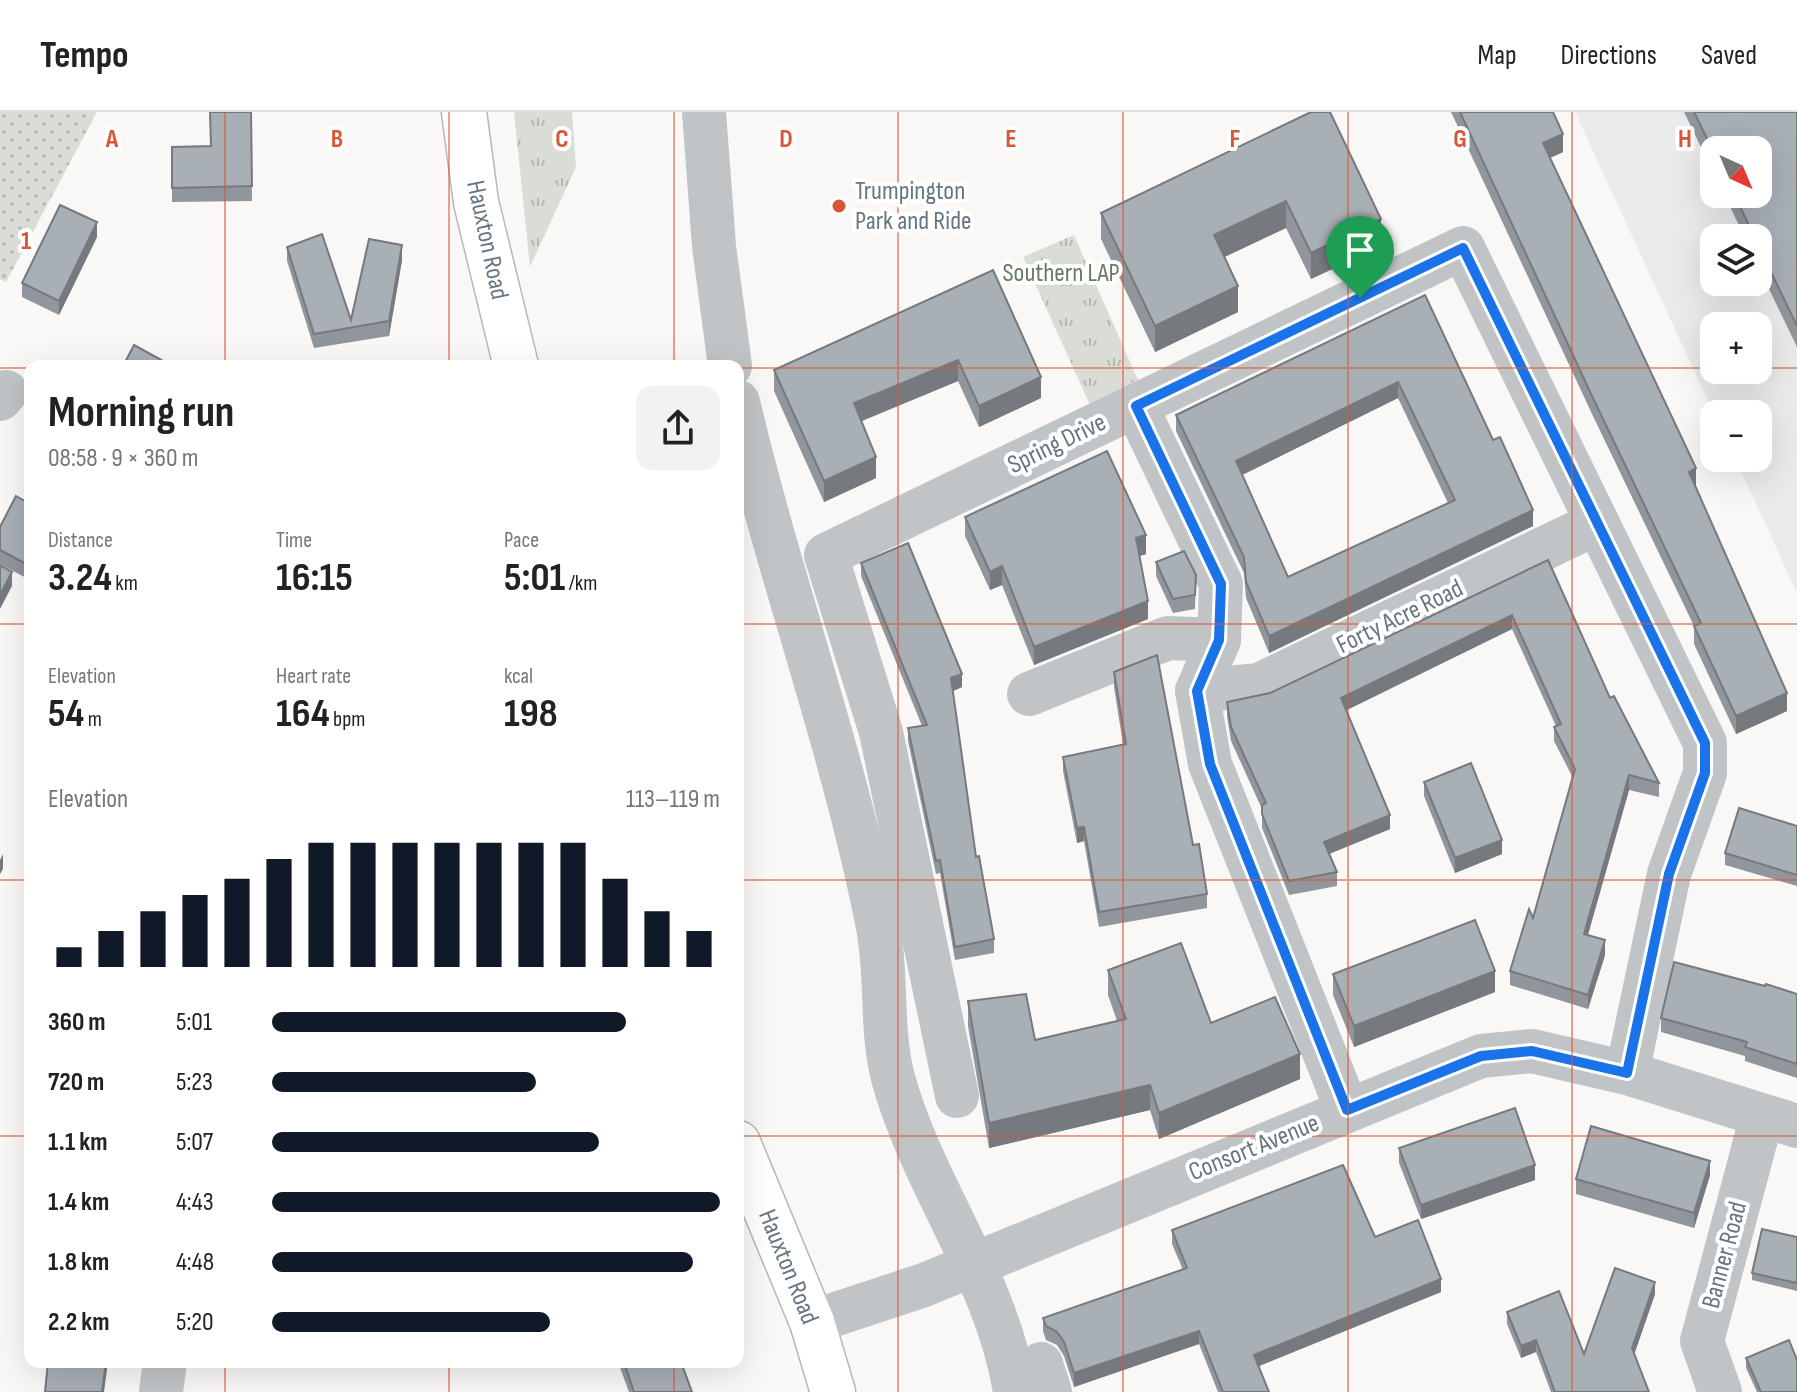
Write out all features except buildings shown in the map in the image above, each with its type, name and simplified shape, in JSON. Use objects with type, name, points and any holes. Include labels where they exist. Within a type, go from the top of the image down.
[{"type":"main road","name":"Hauxton Road","points":[[464,112],[476,202],[515,360]]},
{"type":"main road","name":"Hauxton Road","points":[[744,1158],[812,1322],[833,1392]]},
{"type":"street","points":[[704,112],[714,246],[729,360]]},
{"type":"street","name":"Spring Drive","points":[[957,1096],[881,732],[826,555],[1463,248],[1705,743],[1705,773],[1669,874],[1627,1073]]},
{"type":"street","points":[[1136,406],[1221,584],[1219,640],[1197,691],[1210,764],[1347,1110]]},
{"type":"street","points":[[744,424],[878,924],[892,1076],[926,1172],[973,1264],[1009,1349],[1035,1383]]},
{"type":"street","name":"Forty Acre Road","points":[[1197,691],[1259,685],[1597,523]]},
{"type":"street","points":[[1029,694],[1168,638],[1219,640]]},
{"type":"street","name":"Consort Avenue","points":[[812,1322],[924,1285],[1481,1056],[1532,1051],[1627,1073],[1780,1121]]},
{"type":"street","name":"Banner Road","points":[[1719,1392],[1702,1341],[1780,1121]]},
{"type":"street","points":[[161,1392],[164,1368]]},
{"type":"shaded area","points":[[1575,112],[1797,112],[1797,593],[1741,472],[1772,472],[1772,400],[1708,400],[1700,384],[1772,384],[1772,312],[1700,312],[1700,384]]},
{"type":"green space","points":[[0,112],[97,112],[6,282],[0,279]]},
{"type":"green space","points":[[514,112],[572,112],[576,167],[530,267]]},
{"type":"green space","name":"Southern LAP","points":[[1074,235],[1138,380],[1090,405],[1023,257]]},
{"type":"place","name":"Trumpington Park and Ride","points":[[839,206]]},
{"type":"route","points":[[1463,248],[1705,743],[1705,773],[1669,874],[1627,1073],[1532,1051],[1481,1056],[1347,1110],[1210,764],[1197,691],[1219,640],[1221,584],[1136,406],[1360,298],[1463,248]]}]
